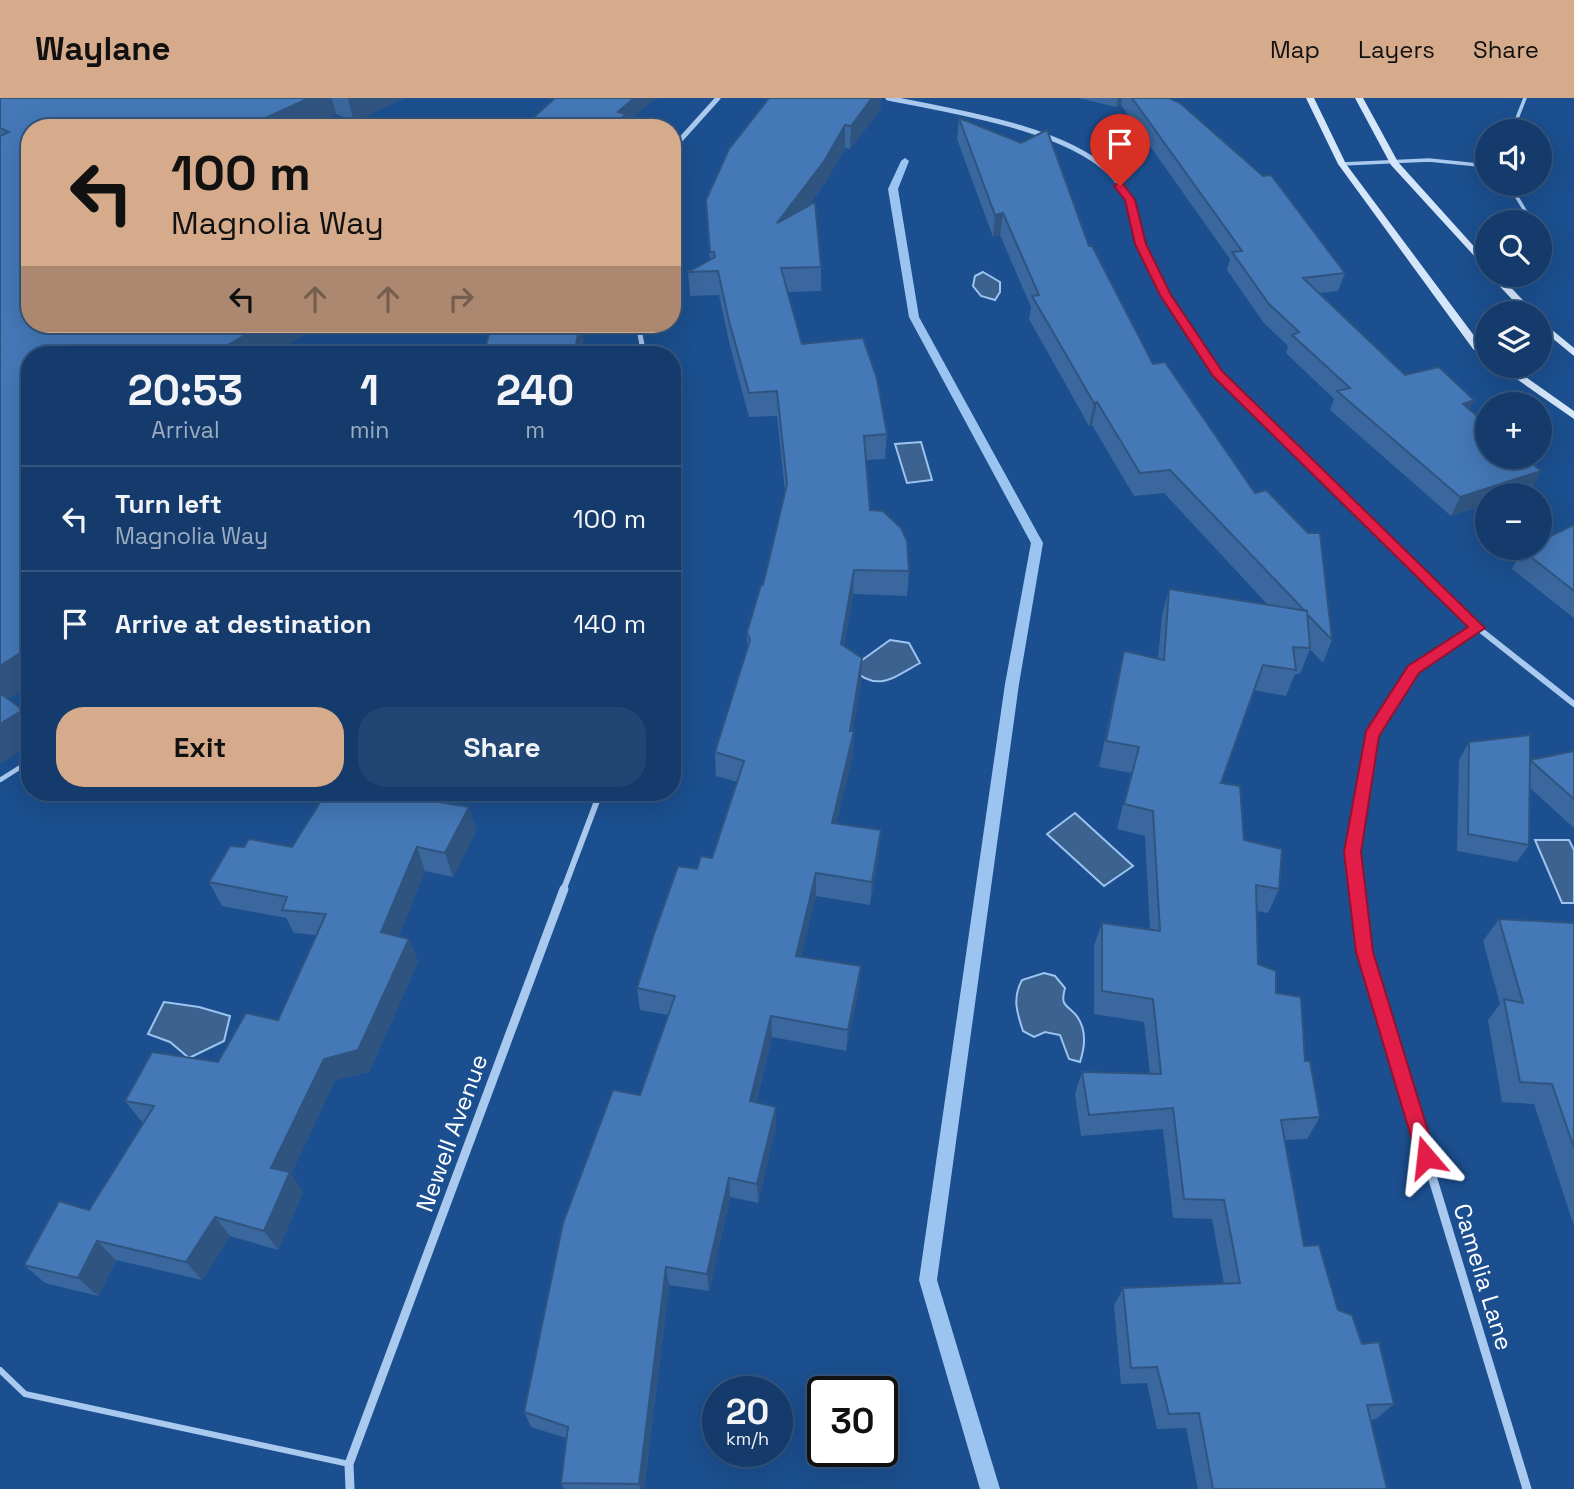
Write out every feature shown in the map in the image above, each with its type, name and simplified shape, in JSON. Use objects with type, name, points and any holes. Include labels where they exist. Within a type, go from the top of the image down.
[{"type":"main road","points":[[1310,98],[1342,164],[1475,344]]},
{"type":"main road","points":[[1359,98],[1394,163],[1475,253]]},
{"type":"main road","points":[[1505,287],[1519,301]]},
{"type":"main road","points":[[1552,334],[1574,353]]},
{"type":"main road","points":[[1520,378],[1574,416]]},
{"type":"street","points":[[681,139],[718,98]]},
{"type":"street","points":[[888,98],[1013,125],[1081,152],[1109,172],[1130,200],[1141,244],[1165,295],[1217,373],[1478,628],[1574,704]]},
{"type":"street","name":"Camelia Lane","points":[[1478,628],[1414,669],[1371,735],[1352,852],[1364,952],[1527,1489]]},
{"type":"street","name":"Newell Avenue","points":[[350,1489],[349,1464],[597,801]]},
{"type":"lane","points":[[1517,119],[1525,98]]},
{"type":"lane","points":[[1342,164],[1429,160],[1475,165]]},
{"type":"lane","points":[[0,780],[21,767]]},
{"type":"lane","points":[[0,1370],[25,1394],[349,1464]]},
{"type":"water","points":[[983,272],[1000,282],[1000,292],[995,300],[981,296],[973,286],[975,276]]},
{"type":"water","points":[[921,442],[932,480],[907,483],[895,444]]},
{"type":"water","points":[[890,640],[909,643],[920,663],[893,678],[877,681],[860,676],[851,668]]},
{"type":"water","points":[[1075,813],[1133,866],[1104,886],[1047,834]]},
{"type":"water","points":[[1535,840],[1569,840],[1574,850],[1574,903],[1562,903]]},
{"type":"water","points":[[1044,973],[1055,976],[1065,988],[1064,1002],[1080,1020],[1084,1044],[1080,1062],[1069,1059],[1060,1035],[1045,1032],[1034,1037],[1023,1031],[1016,1006],[1019,987],[1022,980]]},
{"type":"water","points":[[164,1002],[199,1007],[230,1016],[224,1041],[189,1058],[170,1042],[148,1034]]},
{"type":"building","points":[[0,98],[309,98],[264,119],[21,119],[21,333],[249,333],[226,346],[21,346],[21,653],[0,666],[0,136],[9,132],[0,128]]},
{"type":"building","points":[[555,98],[634,98],[618,112],[626,114],[620,119],[532,119]]},
{"type":"building","points":[[769,98],[872,98],[851,126],[845,125],[825,160],[777,223],[815,202],[821,267],[781,268],[802,344],[863,338],[877,379],[887,434],[864,436],[870,510],[883,511],[901,528],[907,541],[909,571],[854,570],[841,644],[862,658],[850,731],[854,731],[832,823],[881,830],[872,882],[816,873],[796,956],[861,966],[848,1030],[771,1016],[750,1101],[776,1107],[757,1184],[729,1178],[707,1274],[666,1267],[639,1484],[561,1483],[568,1427],[524,1412],[563,1223],[613,1090],[640,1095],[675,996],[637,988],[678,866],[697,869],[701,856],[712,858],[744,761],[715,752],[750,640],[747,632],[763,585],[787,484],[777,391],[749,393],[718,271],[688,272],[715,257],[714,252],[710,252],[706,200],[729,149]]},
{"type":"building","points":[[1132,98],[1169,98],[1180,103],[1263,176],[1271,175],[1345,273],[1303,278],[1405,375],[1439,367],[1474,400],[1463,404],[1475,414],[1475,469],[1541,471],[1504,483],[1475,483],[1475,492],[1460,497],[1337,391],[1350,388],[1292,335],[1299,332],[1269,304],[1232,252],[1242,251]]},
{"type":"building","points":[[959,118],[1021,143],[1047,130],[1089,246],[1092,246],[1153,364],[1165,362],[1255,493],[1266,490],[1308,533],[1320,533],[1332,640],[1170,470],[1140,473],[1097,402],[1094,403],[1032,296],[1039,295],[1003,213],[995,215]]},
{"type":"building","points":[[489,333],[578,333],[576,346],[486,346]]},
{"type":"building","points":[[1574,525],[1574,591],[1535,560],[1552,560],[1552,535]]},
{"type":"building","points":[[1169,589],[1307,611],[1310,648],[1293,647],[1296,670],[1263,665],[1221,783],[1240,786],[1244,840],[1282,849],[1279,889],[1256,885],[1258,964],[1276,971],[1276,993],[1301,997],[1305,1061],[1310,1061],[1320,1117],[1281,1120],[1304,1246],[1319,1245],[1338,1310],[1352,1315],[1362,1344],[1379,1342],[1394,1404],[1367,1405],[1387,1489],[1213,1489],[1199,1413],[1169,1414],[1157,1367],[1131,1368],[1123,1288],[1240,1283],[1224,1200],[1184,1199],[1173,1108],[1089,1115],[1082,1072],[1161,1074],[1153,999],[1102,991],[1102,923],[1160,931],[1153,811],[1124,804],[1139,747],[1106,741],[1124,651],[1164,660]]},
{"type":"building","points":[[0,693],[21,711],[0,724]]},
{"type":"building","points":[[1530,735],[1529,845],[1468,834],[1469,742]]},
{"type":"building","points":[[1574,751],[1574,799],[1530,760]]},
{"type":"building","points":[[321,801],[432,801],[469,807],[445,853],[417,847],[381,932],[409,939],[358,1050],[324,1059],[271,1168],[290,1172],[264,1231],[215,1217],[186,1262],[97,1241],[78,1278],[24,1265],[59,1201],[89,1210],[154,1106],[125,1101],[152,1052],[218,1062],[246,1013],[278,1020],[326,914],[282,910],[287,897],[209,882],[230,846],[244,847],[249,839],[292,847]]},
{"type":"building","points":[[1499,919],[1574,923],[1574,1148],[1552,1084],[1520,1082],[1504,999],[1523,1003]]},
{"type":"waterway","points":[[905,161],[893,189],[914,317],[1037,543],[1012,684],[928,1280],[990,1489]]},
{"type":"route","points":[[1120,186],[1130,200],[1141,244],[1165,295],[1217,373],[1478,628],[1414,669],[1371,735],[1352,852],[1364,952],[1426,1157]]}]
